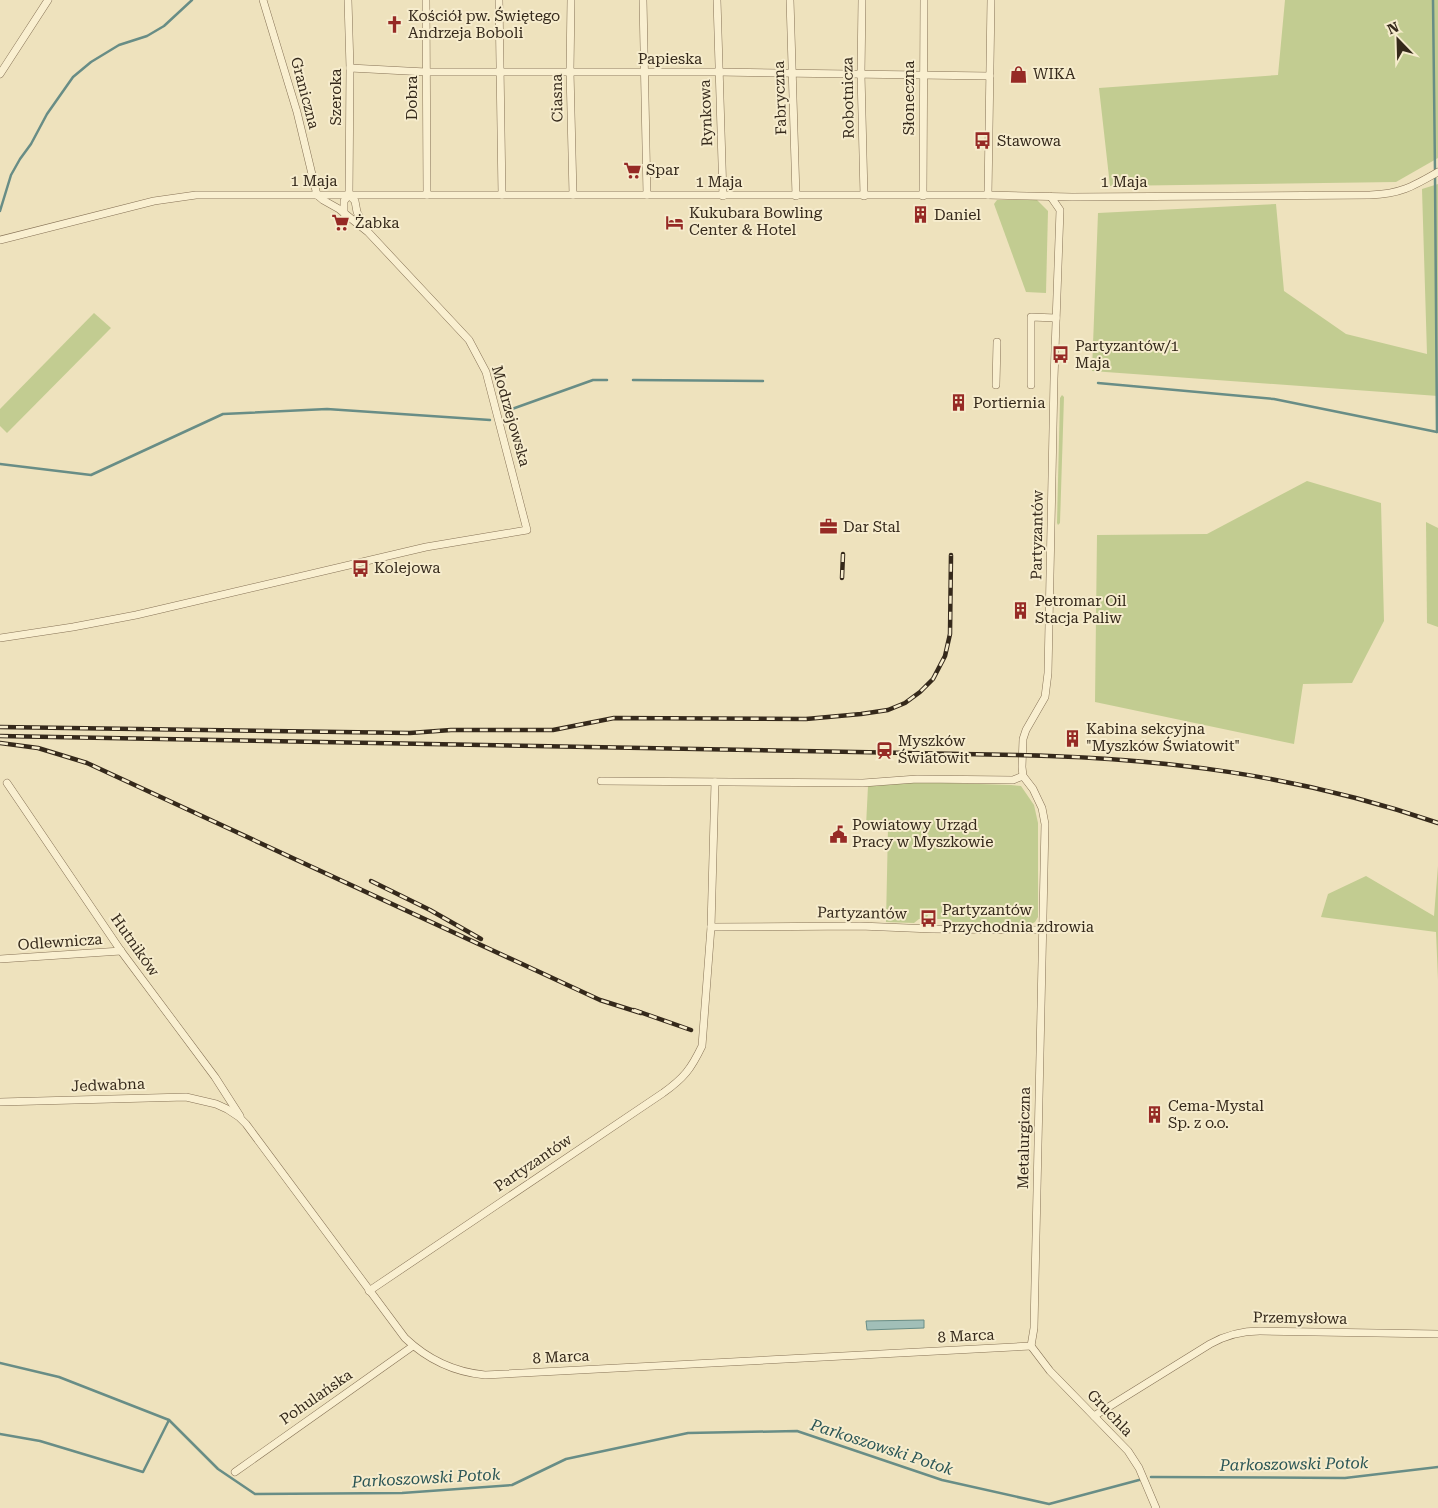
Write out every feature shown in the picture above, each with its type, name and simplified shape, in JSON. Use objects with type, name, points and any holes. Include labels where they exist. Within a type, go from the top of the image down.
[{"type":"street","points":[[0,74],[48,0]]},
{"type":"street","name":"Graniczna","points":[[263,0],[294,103],[317,195]]},
{"type":"street","name":"Szeroka","points":[[348,0],[350,68],[349,195]]},
{"type":"street","name":"Dobra","points":[[426,0],[427,195]]},
{"type":"street","points":[[499,0],[502,195]]},
{"type":"street","name":"Ciasna","points":[[571,0],[570,71],[573,196]]},
{"type":"street","points":[[643,0],[646,73],[647,196]]},
{"type":"street","name":"Rynkowa","points":[[717,0],[723,196]]},
{"type":"street","name":"Fabryczna","points":[[790,0],[796,196]]},
{"type":"street","name":"Robotnicza","points":[[862,0],[861,74],[864,196]]},
{"type":"street","name":"Słoneczna","points":[[923,196],[922,74],[924,0]]},
{"type":"street","points":[[988,195],[990,0]]},
{"type":"street","name":"Papieska","points":[[350,68],[426,72],[718,72],[990,76]]},
{"type":"street","name":"1 Maja","points":[[0,240],[154,202],[196,195],[988,195],[1051,197],[1387,194],[1405,191],[1435,174]]},
{"type":"street","name":"Modrzejowska","points":[[0,638],[136,615],[426,547],[527,530],[486,372],[469,340],[368,232],[317,195]]},
{"type":"street","points":[[344,213],[344,201],[349,195]]},
{"type":"street","name":"Modrzejowska","points":[[349,195],[355,201],[357,212],[368,232]]},
{"type":"street","name":"Partyzantów","points":[[1023,776],[1023,739],[1026,730],[1045,697],[1048,673],[1060,210],[1051,197]]},
{"type":"street","points":[[1031,385],[1032,316],[1056,318]]},
{"type":"street","points":[[996,385],[997,342]]},
{"type":"street","points":[[601,781],[863,783],[916,779],[1013,780],[1023,776],[1033,789],[1042,808],[1045,824],[1042,930]]},
{"type":"street","points":[[711,927],[715,782]]},
{"type":"street","name":"Hutników","points":[[7,783],[121,951],[215,1077],[243,1121]]},
{"type":"street","name":"Partyzantów","points":[[369,1291],[682,1079],[695,1062],[702,1046],[711,927],[860,926],[1042,930]]},
{"type":"street","name":"Metalurgiczna","points":[[1031,1346],[1034,1328],[1042,930]]},
{"type":"street","name":"Odlewnicza","points":[[0,959],[121,951]]},
{"type":"street","name":"Jedwabna","points":[[0,1102],[176,1097],[196,1098],[216,1104]]},
{"type":"street","name":"8 Marca","points":[[216,1104],[231,1111],[243,1121],[398,1329],[413,1346],[448,1367],[485,1375],[1031,1346]]},
{"type":"street","name":"Przemysłowa","points":[[1094,1416],[1210,1344],[1228,1335],[1260,1331],[1438,1334]]},
{"type":"street","name":"Pohulańska","points":[[235,1472],[413,1346]]},
{"type":"street","name":"Gruchla","points":[[1031,1346],[1050,1371],[1135,1461],[1156,1508]]},
{"type":"green space","points":[[1285,0],[1438,0],[1438,158],[1396,182],[1110,186],[1099,88],[1278,75]]},
{"type":"green space","points":[[1438,184],[1438,396],[1092,371],[1098,213],[1276,204],[1284,291],[1346,334],[1427,354],[1422,189]]},
{"type":"green space","points":[[997,200],[1037,200],[1048,211],[1046,293],[1026,292],[994,204]]},
{"type":"green space","points":[[94,313],[111,328],[7,433],[0,426],[0,409]]},
{"type":"green space","points":[[1062,395],[1064,397],[1060,523],[1058,525],[1060,398]]},
{"type":"green space","points":[[1307,481],[1381,503],[1384,621],[1352,683],[1303,684],[1294,744],[1095,702],[1097,535],[1207,534]]},
{"type":"green space","points":[[1426,522],[1438,528],[1438,627],[1427,623]]},
{"type":"green space","points":[[917,782],[1021,786],[1034,805],[1038,823],[1038,917],[1035,922],[1029,925],[948,923],[943,919],[936,919],[935,915],[928,915],[927,918],[919,919],[914,923],[886,922],[888,827],[866,826],[868,786]]},
{"type":"green space","points":[[1438,866],[1438,980],[1436,932],[1321,917],[1328,894],[1366,876],[1434,916]]},
{"type":"water","points":[[924,1320],[924,1328],[867,1330],[866,1321]]},
{"type":"waterway","points":[[0,211],[11,175],[47,114],[73,77],[91,62],[119,45],[147,36],[164,26],[192,0]]},
{"type":"waterway","points":[[1433,0],[1435,171]]},
{"type":"waterway","points":[[1435,176],[1437,432]]},
{"type":"waterway","points":[[512,409],[593,380],[607,380]]},
{"type":"waterway","points":[[633,380],[763,381]]},
{"type":"waterway","points":[[1098,383],[1274,399],[1437,432]]},
{"type":"waterway","points":[[0,464],[91,475],[223,414],[327,409],[490,420]]},
{"type":"waterway","name":"Parkoszowski Potok","points":[[0,1363],[59,1377],[169,1420],[218,1469],[255,1494],[402,1493],[512,1485],[566,1459],[688,1433],[797,1431],[942,1480],[1049,1504],[1139,1480]]},
{"type":"waterway","name":"Parkoszowski Potok","points":[[0,1434],[40,1441],[143,1472],[169,1420]]},
{"type":"waterway","name":"Parkoszowski Potok","points":[[1151,1477],[1345,1478],[1438,1467]]},
{"type":"railway","points":[[842,578],[843,554]]},
{"type":"railway","points":[[0,727],[410,733],[451,730],[553,730],[614,718],[806,719],[888,710],[905,703],[920,692],[933,679],[945,656],[950,634],[951,555]]},
{"type":"railway","points":[[0,736],[1016,755],[1124,760],[1230,772],[1282,781],[1386,806],[1438,823]]},
{"type":"railway","points":[[0,743],[38,748],[87,763],[600,1000],[641,1013]]},
{"type":"railway","points":[[371,881],[430,910],[481,939]]},
{"type":"railway","points":[[634,1010],[691,1030]]},
{"type":"place","name":"Kościół pw. Świętego Andrzeja Boboli","points":[[394,25]]},
{"type":"place","name":"WIKA","points":[[1019,74]]},
{"type":"place","name":"Stawowa","points":[[983,141]]},
{"type":"place","name":"Spar","points":[[632,170]]},
{"type":"place","name":"Daniel","points":[[920,215]]},
{"type":"place","name":"Kukubara Bowling Center & Hotel","points":[[675,222]]},
{"type":"place","name":"Żabka","points":[[341,223]]},
{"type":"place","name":"Partyzantów/1 Maja","points":[[1061,355]]},
{"type":"place","name":"Portiernia","points":[[959,403]]},
{"type":"place","name":"Dar Stal","points":[[829,527]]},
{"type":"place","name":"Kolejowa","points":[[360,568]]},
{"type":"place","name":"Petromar Oil Stacja Paliw","points":[[1021,610]]},
{"type":"place","name":"Kabina sekcyjna \"Myszków Światowit\"","points":[[1072,738]]},
{"type":"place","name":"Myszków Światowit","points":[[884,750]]},
{"type":"place","name":"Powiatowy Urząd Pracy w Myszkowie","points":[[838,834]]},
{"type":"place","name":"Partyzantów Przychodnia zdrowia","points":[[928,919]]},
{"type":"place","name":"Cema-Mystal Sp. z o.o.","points":[[1154,1115]]}]
